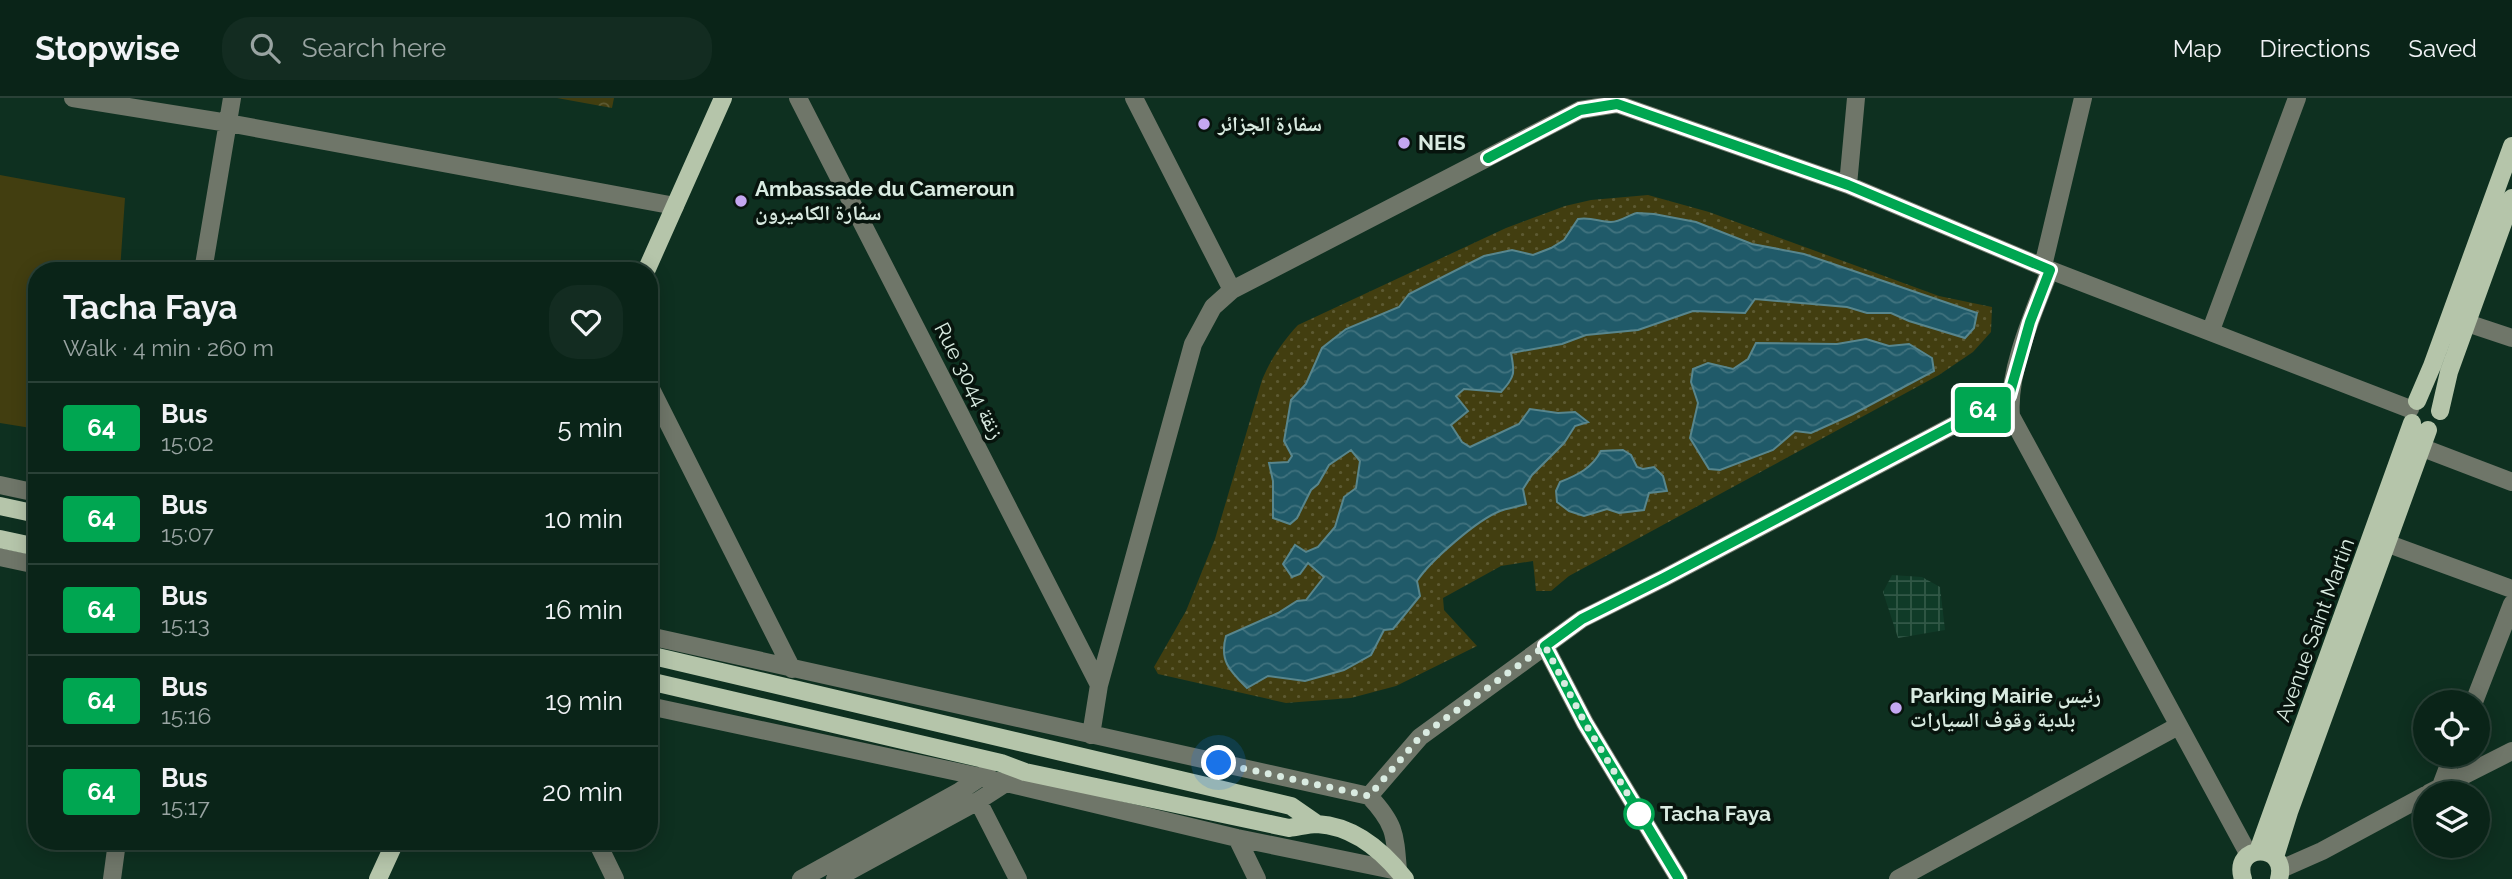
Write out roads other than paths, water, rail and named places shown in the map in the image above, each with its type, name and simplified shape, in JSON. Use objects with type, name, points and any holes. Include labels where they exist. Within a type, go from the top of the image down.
[{"type":"main road","points":[[650,262],[723,98]]},
{"type":"main road","name":"Avenue Saint Martin","points":[[2268,862],[2432,366],[2512,146]]},
{"type":"main road","points":[[2440,411],[2432,400],[2417,416],[2437,425],[2449,372],[2512,198]]},
{"type":"main road","name":"Avenue Saint Martin","points":[[2268,862],[2423,448],[2417,416]]},
{"type":"main road","points":[[0,506],[28,512]]},
{"type":"main road","points":[[0,539],[28,545]]},
{"type":"main road","points":[[658,656],[1291,806],[1317,824],[1343,831],[1367,842],[1386,857],[1402,875]]},
{"type":"main road","points":[[658,683],[1001,763],[1025,772],[1289,828],[1317,824]]},
{"type":"main road","points":[[378,879],[391,850]]},
{"type":"main road","points":[[2243,879],[2241,867],[2268,862]]},
{"type":"street","points":[[73,98],[229,123],[676,206]]},
{"type":"street","points":[[205,262],[232,98]]},
{"type":"street","name":"Rue 3044 زنقة","points":[[798,98],[1099,685]]},
{"type":"street","points":[[1134,98],[1232,290]]},
{"type":"street","points":[[1848,185],[1856,98]]},
{"type":"street","points":[[2083,98],[2047,268],[2009,396],[2011,416],[2178,726],[2268,862],[2322,850],[2413,801]]},
{"type":"street","points":[[2211,330],[2297,98]]},
{"type":"street","points":[[1091,735],[1099,685],[1193,344],[1213,307],[1232,290],[1579,104],[1618,101],[1848,185],[2047,268],[2211,330],[2417,416]]},
{"type":"street","points":[[2467,323],[2512,338]]},
{"type":"street","points":[[1369,796],[1420,737],[1582,619],[2009,396]]},
{"type":"street","points":[[658,403],[792,669]]},
{"type":"street","points":[[2423,448],[2512,482]]},
{"type":"street","points":[[0,485],[28,491]]},
{"type":"street","points":[[2386,543],[2512,589]]},
{"type":"street","points":[[0,557],[28,563]]},
{"type":"street","points":[[2479,690],[2512,604]]},
{"type":"street","points":[[658,638],[1369,796],[1388,817],[1402,875],[981,777],[658,708]]},
{"type":"street","points":[[1545,646],[1585,723],[1679,879]]},
{"type":"street","points":[[1898,879],[2178,726]]},
{"type":"street","points":[[2452,781],[2512,751]]},
{"type":"street","points":[[801,879],[1001,763]]},
{"type":"street","points":[[835,879],[978,801],[1025,772]]},
{"type":"street","points":[[978,801],[1018,879]]},
{"type":"street","points":[[1237,838],[1257,879]]},
{"type":"street","points":[[112,879],[116,850]]},
{"type":"street","points":[[601,850],[615,879]]},
{"type":"water","points":[[1637,213],[1696,222],[1752,244],[1804,254],[1977,313],[1974,328],[1965,338],[1891,313],[1867,313],[1847,307],[1755,299],[1745,313],[1693,311],[1638,330],[1586,335],[1562,344],[1511,353],[1513,374],[1501,392],[1464,389],[1456,396],[1468,411],[1451,425],[1462,442],[1470,447],[1519,424],[1530,409],[1558,413],[1575,412],[1588,422],[1575,426],[1564,443],[1532,475],[1523,489],[1526,504],[1490,516],[1443,552],[1417,581],[1420,596],[1393,629],[1384,630],[1371,655],[1344,670],[1305,681],[1268,676],[1247,688],[1225,659],[1226,636],[1278,613],[1297,601],[1306,600],[1324,577],[1308,563],[1300,574],[1292,577],[1283,564],[1295,545],[1306,552],[1318,547],[1335,527],[1344,497],[1356,488],[1360,461],[1351,450],[1329,465],[1318,484],[1311,490],[1297,518],[1290,524],[1273,518],[1273,481],[1269,463],[1288,462],[1292,456],[1284,441],[1291,400],[1306,384],[1322,348],[1346,329],[1399,307],[1409,294],[1484,256],[1512,250],[1533,255],[1564,240],[1578,219],[1615,222]]},
{"type":"water","points":[[1866,339],[1889,346],[1909,344],[1932,358],[1934,371],[1811,433],[1795,431],[1773,450],[1720,470],[1709,469],[1690,438],[1698,403],[1691,382],[1693,369],[1708,363],[1733,369],[1748,359],[1756,343],[1837,344]]},
{"type":"water","points":[[1623,450],[1631,455],[1637,467],[1654,467],[1663,476],[1667,491],[1649,493],[1644,510],[1619,513],[1607,509],[1584,516],[1569,511],[1557,502],[1556,491],[1560,482],[1584,470],[1601,451]]},
{"type":"place","name":"سفارة الجزائر","points":[[1204,124]]},
{"type":"place","name":"NEIS","points":[[1404,143]]},
{"type":"place","name":"Ambassade du Cameroun سفارة الكاميرون","points":[[741,201]]},
{"type":"place","name":"Parking Mairie رئيس بلدية وقوف السيارات","points":[[1896,708]]},
{"type":"place","name":"Tacha Faya","points":[[1639,814]]}]
